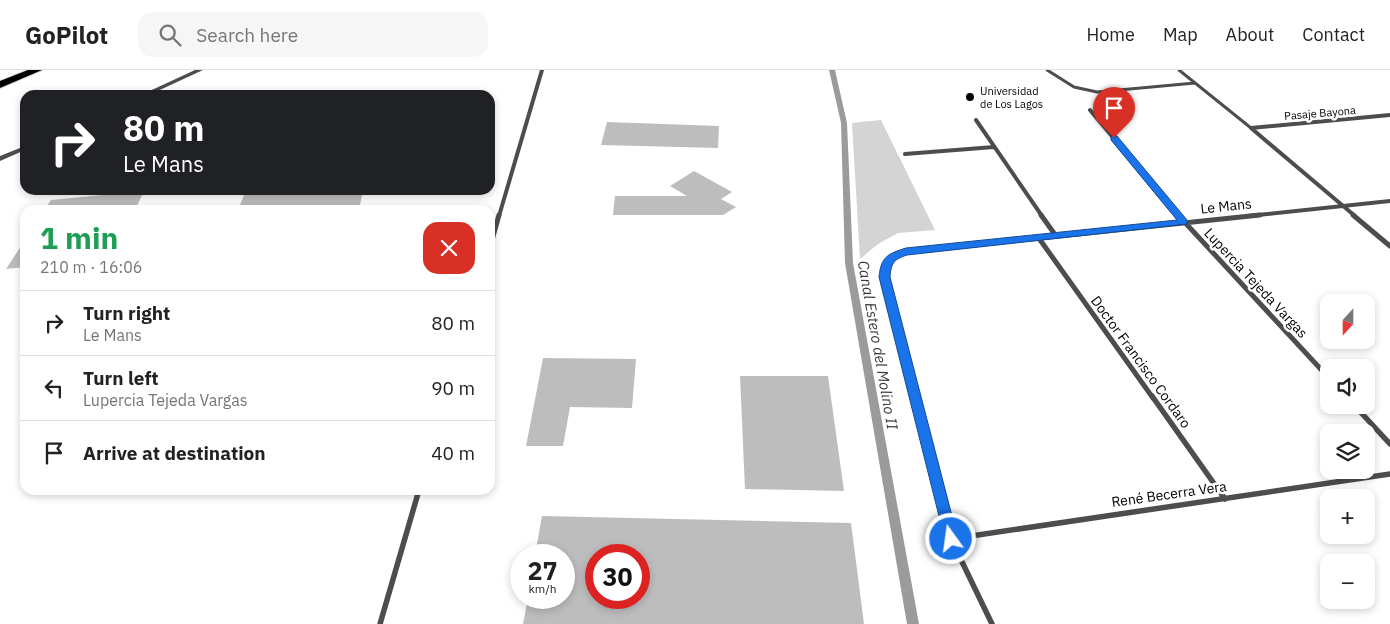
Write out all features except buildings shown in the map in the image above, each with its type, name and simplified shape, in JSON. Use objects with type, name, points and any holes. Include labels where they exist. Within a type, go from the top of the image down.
[{"type":"highway","points":[[0,84],[37,70]]},
{"type":"street","points":[[155,90],[200,70]]},
{"type":"street","points":[[495,231],[542,70]]},
{"type":"street","name":"Lupercia Tejeda Vargas","points":[[1090,110],[1184,222],[1320,368]]},
{"type":"street","name":"Pasaje Bayona","points":[[1251,128],[1390,115]]},
{"type":"street","points":[[976,120],[1056,236]]},
{"type":"street","points":[[1251,128],[1390,246]]},
{"type":"street","points":[[905,154],[994,147]]},
{"type":"street","points":[[0,159],[20,150]]},
{"type":"street","name":"Le Mans","points":[[951,539],[885,277],[884,270],[888,260],[906,252],[1390,201]]},
{"type":"street","name":"Doctor Francisco Cordaro","points":[[1038,238],[1225,499]]},
{"type":"street","points":[[1362,414],[1390,444]]},
{"type":"street","name":"René Becerra Vera","points":[[951,539],[1390,474]]},
{"type":"street","points":[[380,624],[418,495]]},
{"type":"street","points":[[951,539],[992,624]]},
{"type":"lane","points":[[1047,70],[1074,87],[1098,92],[1195,83]]},
{"type":"lane","points":[[1179,70],[1251,128]]},
{"type":"shaded area","points":[[881,120],[935,230],[898,233],[878,244],[860,259],[852,123]]},
{"type":"waterway","name":"Canal Estero del Molino II","points":[[832,70],[844,123],[849,263],[913,624]]},
{"type":"place","name":"Universidad de Los Lagos","points":[[970,97]]},
{"type":"route","points":[[951,539],[885,277],[885,264],[893,256],[906,252],[1184,222],[1114,138]]}]
